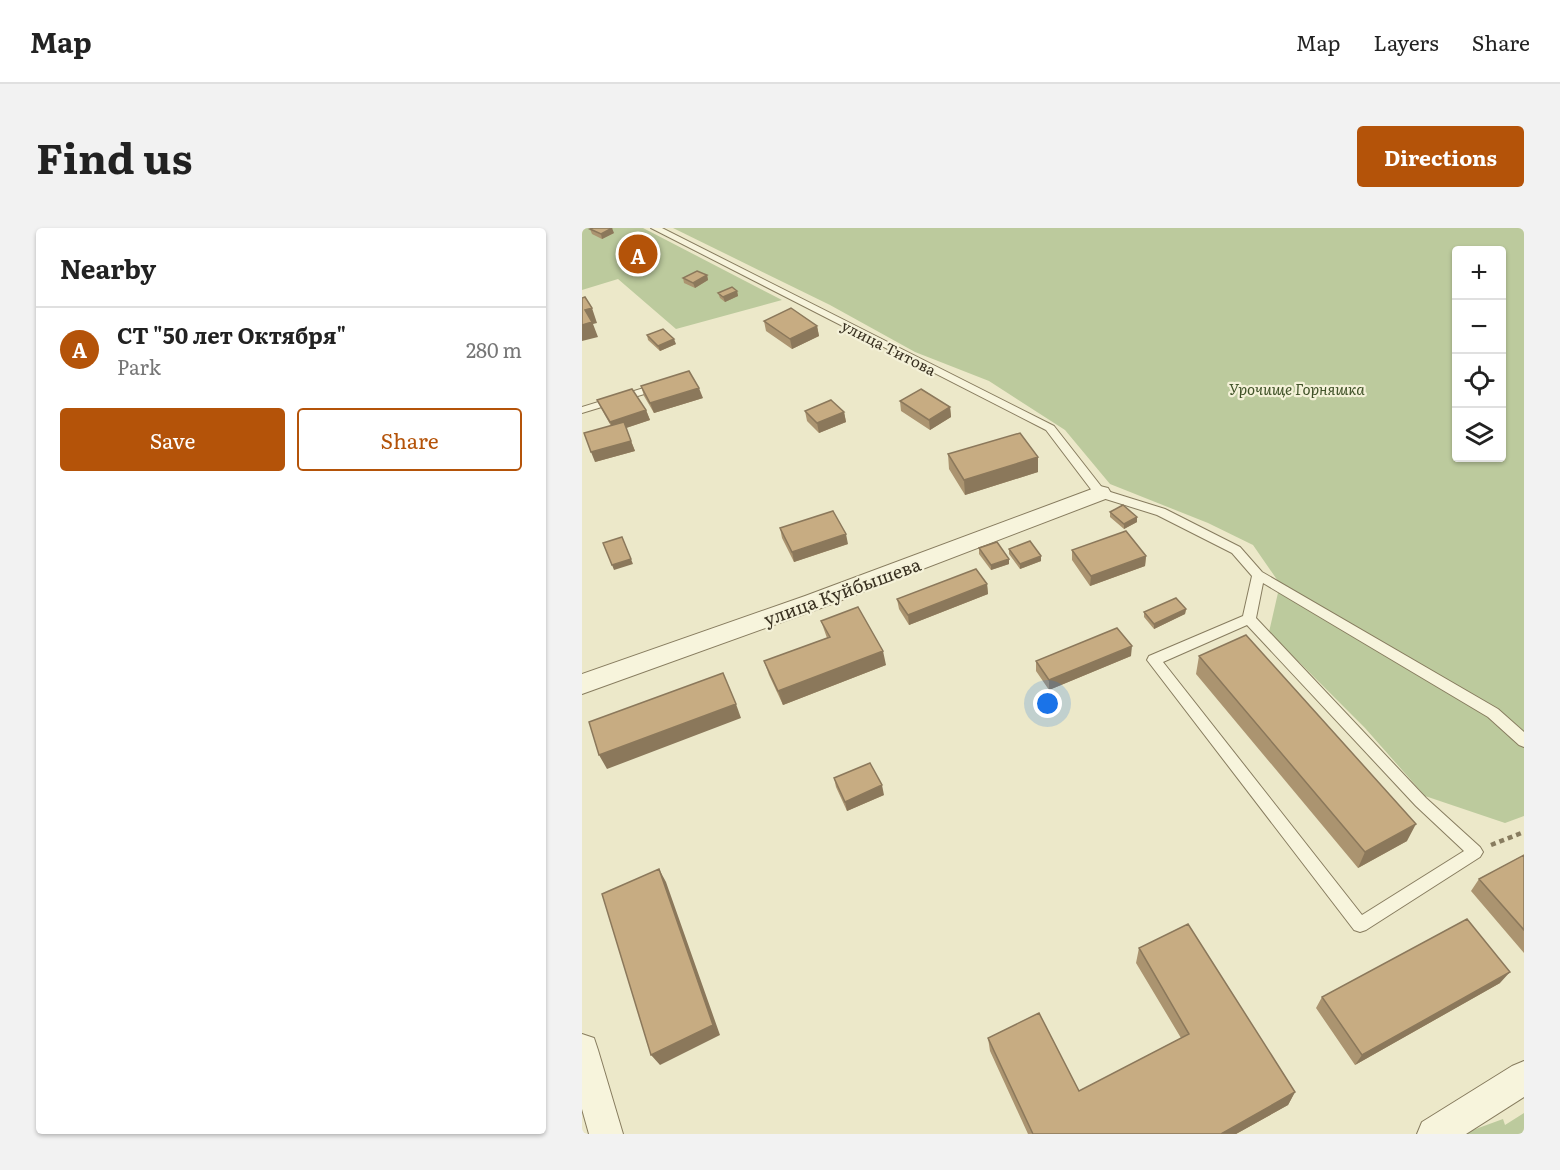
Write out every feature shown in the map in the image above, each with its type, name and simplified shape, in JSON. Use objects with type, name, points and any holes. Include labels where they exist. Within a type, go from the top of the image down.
[{"type":"street","name":"улица Куйбышева","points":[[582,684],[813,602],[1100,493]]},
{"type":"street","points":[[582,1050],[606,1134]]},
{"type":"street","points":[[1434,1134],[1524,1078]]},
{"type":"lane","name":"улица Титова","points":[[655,228],[1050,428],[1100,493]]},
{"type":"lane","points":[[582,410],[666,384]]},
{"type":"lane","points":[[1100,493],[1161,512],[1236,550],[1258,575],[1493,713],[1524,741]]},
{"type":"lane","points":[[1250,620],[1258,575]]},
{"type":"lane","points":[[1250,620],[1421,802],[1475,852],[1360,925],[1154,660],[1250,620]]},
{"type":"path","points":[[1475,852],[1524,832]]},
{"type":"green space","points":[[582,228],[643,228],[782,300],[676,329],[618,279],[582,290]]},
{"type":"green space","name":"Урочище Горняшка","points":[[673,228],[1524,228],[1524,816],[1505,823],[1425,796],[1365,728],[1269,632],[1280,584],[1253,545],[1208,523],[1110,484],[1065,430],[989,381],[915,352],[830,305]]},
{"type":"green space","points":[[1524,1113],[1524,1134],[1462,1134],[1503,1119],[1505,1125]]},
{"type":"building","points":[[612,228],[601,234],[590,229]]},
{"type":"building","points":[[697,271],[707,275],[693,283],[683,278]]},
{"type":"building","points":[[732,287],[737,291],[723,297],[718,293]]},
{"type":"building","points":[[585,297],[592,308],[585,310],[592,322],[582,325],[582,298]]},
{"type":"building","points":[[791,308],[817,326],[790,339],[764,321]]},
{"type":"building","points":[[663,329],[674,339],[658,346],[647,335]]},
{"type":"building","points":[[689,371],[699,388],[650,403],[641,386]]},
{"type":"building","points":[[632,389],[646,410],[610,422],[597,400]]},
{"type":"building","points":[[921,389],[950,407],[929,420],[900,401]]},
{"type":"building","points":[[831,400],[844,412],[817,423],[805,411]]},
{"type":"building","points":[[624,422],[631,441],[591,452],[584,433]]},
{"type":"building","points":[[1020,433],[1038,457],[964,480],[948,454]]},
{"type":"building","points":[[1123,505],[1137,517],[1124,524],[1110,512]]},
{"type":"building","points":[[833,511],[846,534],[792,552],[780,528]]},
{"type":"building","points":[[1126,531],[1146,556],[1091,576],[1072,550]]},
{"type":"building","points":[[622,537],[631,559],[612,565],[603,543]]},
{"type":"building","points":[[1030,541],[1041,556],[1020,564],[1009,549]]},
{"type":"building","points":[[997,542],[1009,559],[991,565],[979,548]]},
{"type":"building","points":[[976,569],[987,584],[908,615],[897,599]]},
{"type":"building","points":[[1176,598],[1186,609],[1154,624],[1144,612]]},
{"type":"building","points":[[858,607],[883,651],[778,691],[764,661],[830,637],[821,621]]},
{"type":"building","points":[[1117,628],[1132,646],[1049,680],[1036,661]]},
{"type":"building","points":[[1246,635],[1416,824],[1365,852],[1199,656]]},
{"type":"building","points":[[723,673],[736,704],[599,755],[589,722]]},
{"type":"building","points":[[870,763],[882,785],[845,802],[834,778]]},
{"type":"building","points":[[1524,855],[1524,930],[1479,879]]},
{"type":"building","points":[[659,869],[713,1025],[651,1055],[602,894]]},
{"type":"building","points":[[1467,919],[1510,972],[1362,1055],[1322,997]]},
{"type":"building","points":[[1188,924],[1295,1092],[1221,1134],[1033,1134],[988,1038],[1039,1013],[1079,1091],[1189,1034],[1139,948]]},
{"type":"place","name":"СТ \"50 лет Октября\"","points":[[638,254]]}]
